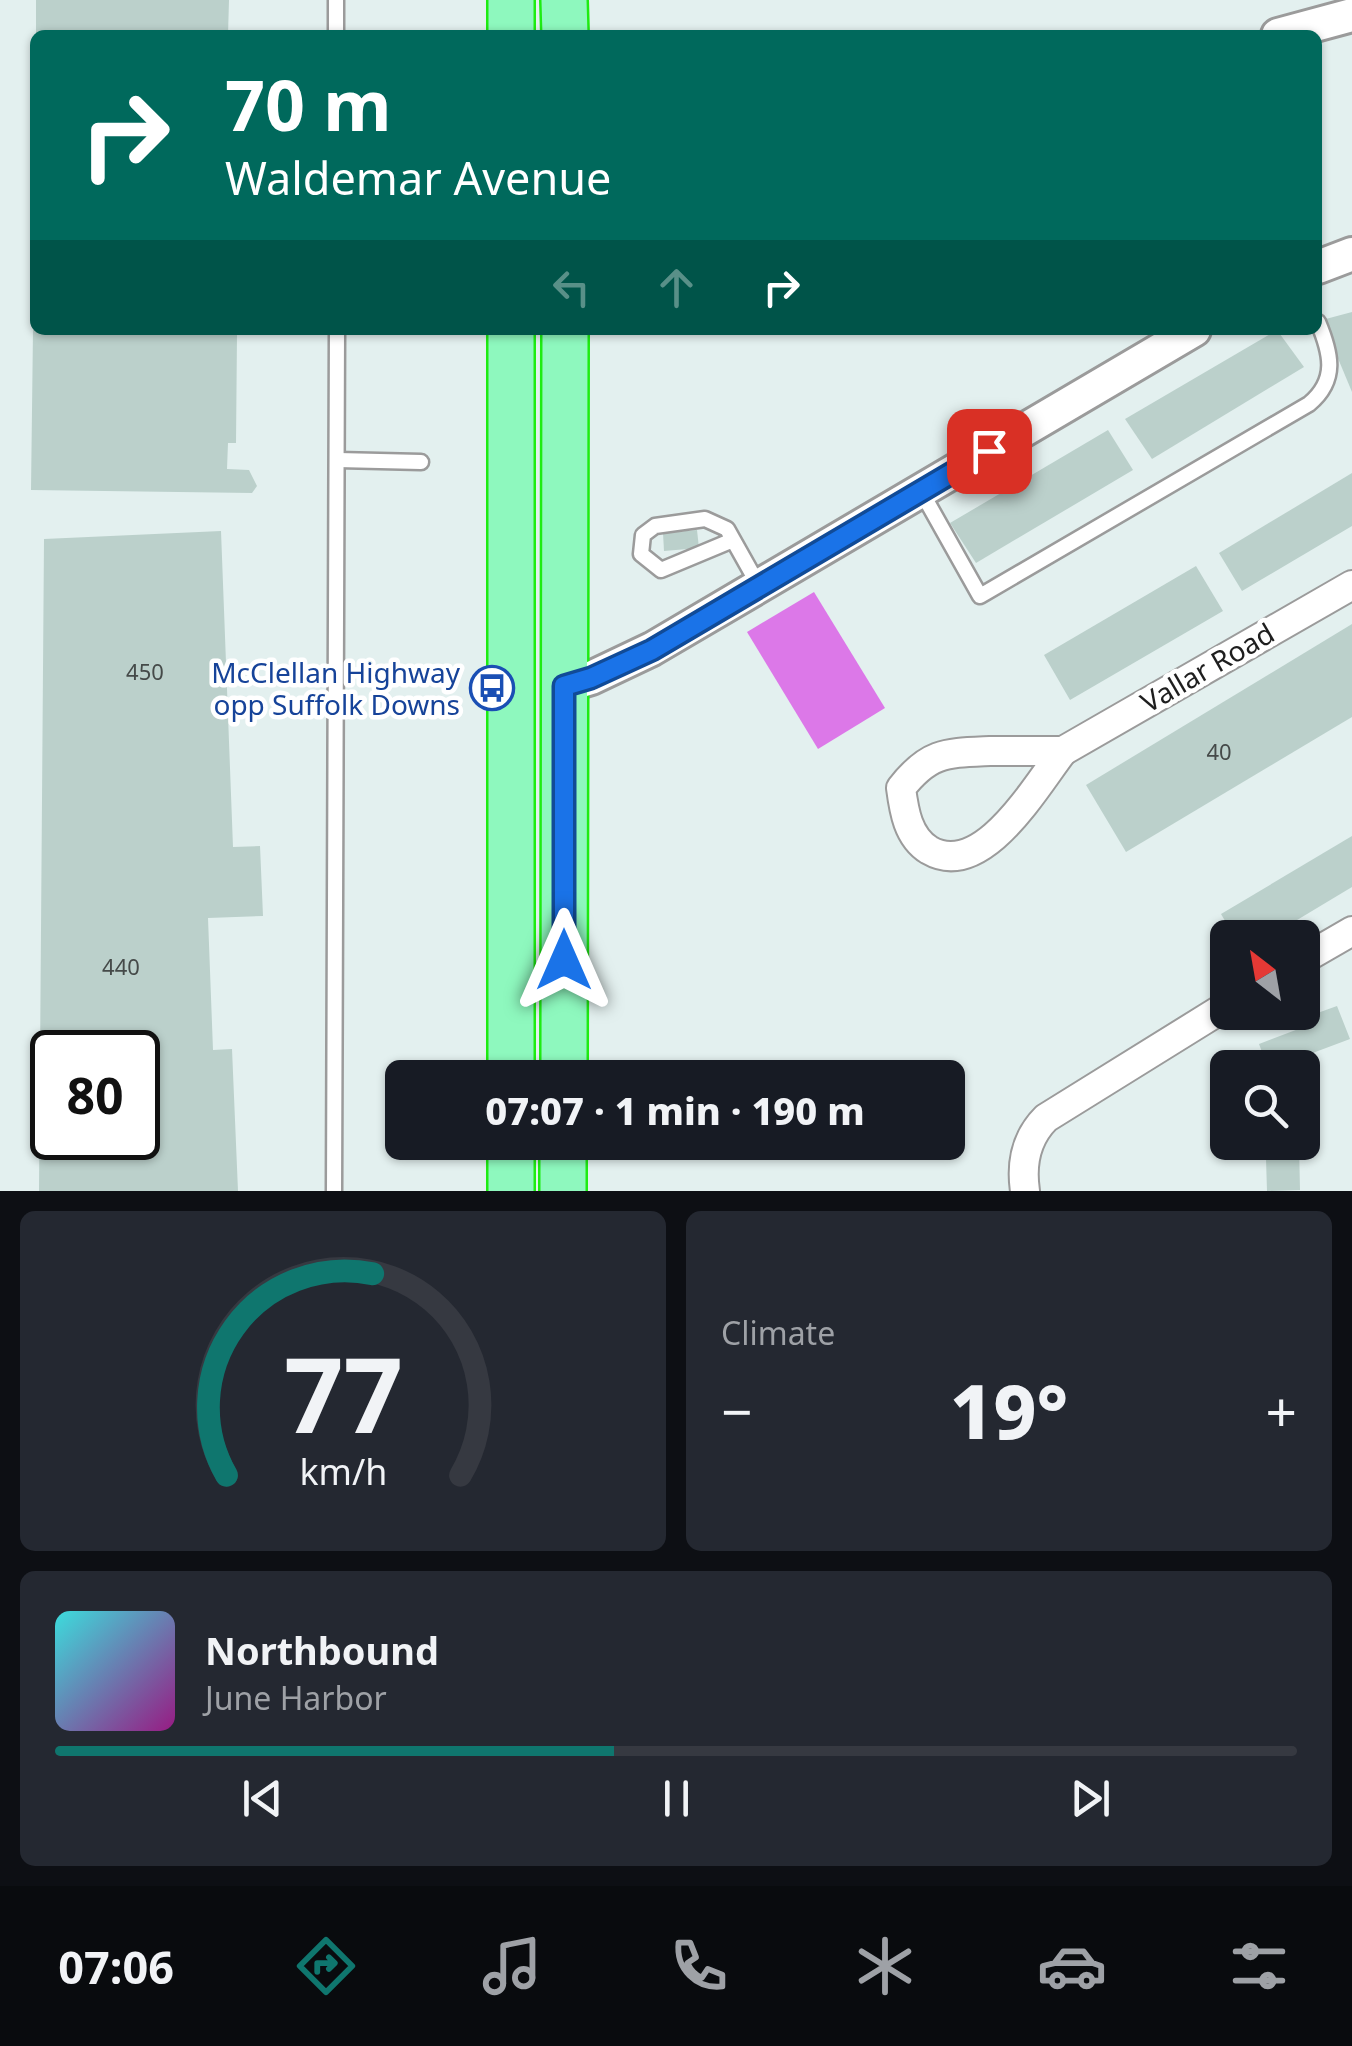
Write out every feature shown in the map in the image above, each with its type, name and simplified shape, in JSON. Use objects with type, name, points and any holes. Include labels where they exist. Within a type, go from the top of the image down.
[{"type":"highway","points":[[511,0],[511,30]]},
{"type":"highway","points":[[564,0],[565,30]]},
{"type":"highway","points":[[510,335],[510,1060]]},
{"type":"highway","points":[[564,1060],[565,335]]},
{"type":"highway","points":[[510,1160],[510,1191]]},
{"type":"highway","points":[[563,1160],[563,1191]]},
{"type":"street","points":[[1296,30],[1352,15]]},
{"type":"street","points":[[1322,266],[1352,254]]},
{"type":"street","points":[[564,686],[637,658],[1186,335]]},
{"type":"street","name":"Vallar Road","points":[[1064,752],[945,752],[919,764],[901,788],[904,816],[920,844],[941,857],[975,852],[1017,810],[1064,752],[1352,585]]},
{"type":"street","points":[[1320,949],[1352,930]]},
{"type":"street","points":[[1025,1191],[1027,1149],[1046,1118],[1210,1016]]},
{"type":"lane","points":[[336,0],[336,30]]},
{"type":"lane","points":[[921,491],[980,596],[1309,404],[1321,392],[1331,367],[1330,350],[1322,331]]},
{"type":"lane","points":[[334,1191],[337,335]]},
{"type":"lane","points":[[338,460],[421,462]]},
{"type":"lane","points":[[733,540],[661,570],[641,554],[643,536],[655,526],[706,518],[727,530],[733,540],[759,587]]},
{"type":"shaded area","points":[[814,592],[885,708],[818,749],[747,632]]},
{"type":"building","points":[[36,0],[229,0],[228,30],[36,30]]},
{"type":"building","points":[[1352,312],[1352,392],[1322,320]]},
{"type":"building","points":[[33,335],[237,335],[236,443],[228,443],[227,469],[249,470],[257,486],[252,493],[31,490]]},
{"type":"building","points":[[1268,335],[1281,335],[1304,367],[1152,459],[1125,419]]},
{"type":"building","points":[[1108,430],[1133,470],[976,563],[950,523]]},
{"type":"building","points":[[1352,473],[1352,526],[1242,591],[1219,553]]},
{"type":"building","points":[[697,530],[699,548],[664,551],[663,533]]},
{"type":"building","points":[[221,531],[233,847],[260,846],[263,916],[208,918],[213,1050],[232,1049],[238,1191],[39,1191],[39,1160],[160,1160],[160,1030],[40,1030],[44,539]]},
{"type":"building","points":[[1196,566],[1223,611],[1070,700],[1044,655]]},
{"type":"building","points":[[1352,624],[1352,717],[1126,852],[1086,785]]},
{"type":"building","points":[[1352,836],[1352,887],[1297,920],[1224,920],[1221,914]]},
{"type":"building","points":[[1337,1006],[1350,1039],[1320,1050],[1261,1050],[1259,1044],[1296,1030],[1320,1030],[1320,1012]]},
{"type":"building","points":[[1266,1160],[1299,1160],[1300,1190],[1267,1191]]},
{"type":"place","name":"McClellan Highway opp Suffolk Downs","points":[[492,688]]},
{"type":"route","points":[[564,960],[564,686],[652,650],[989,451]]}]
